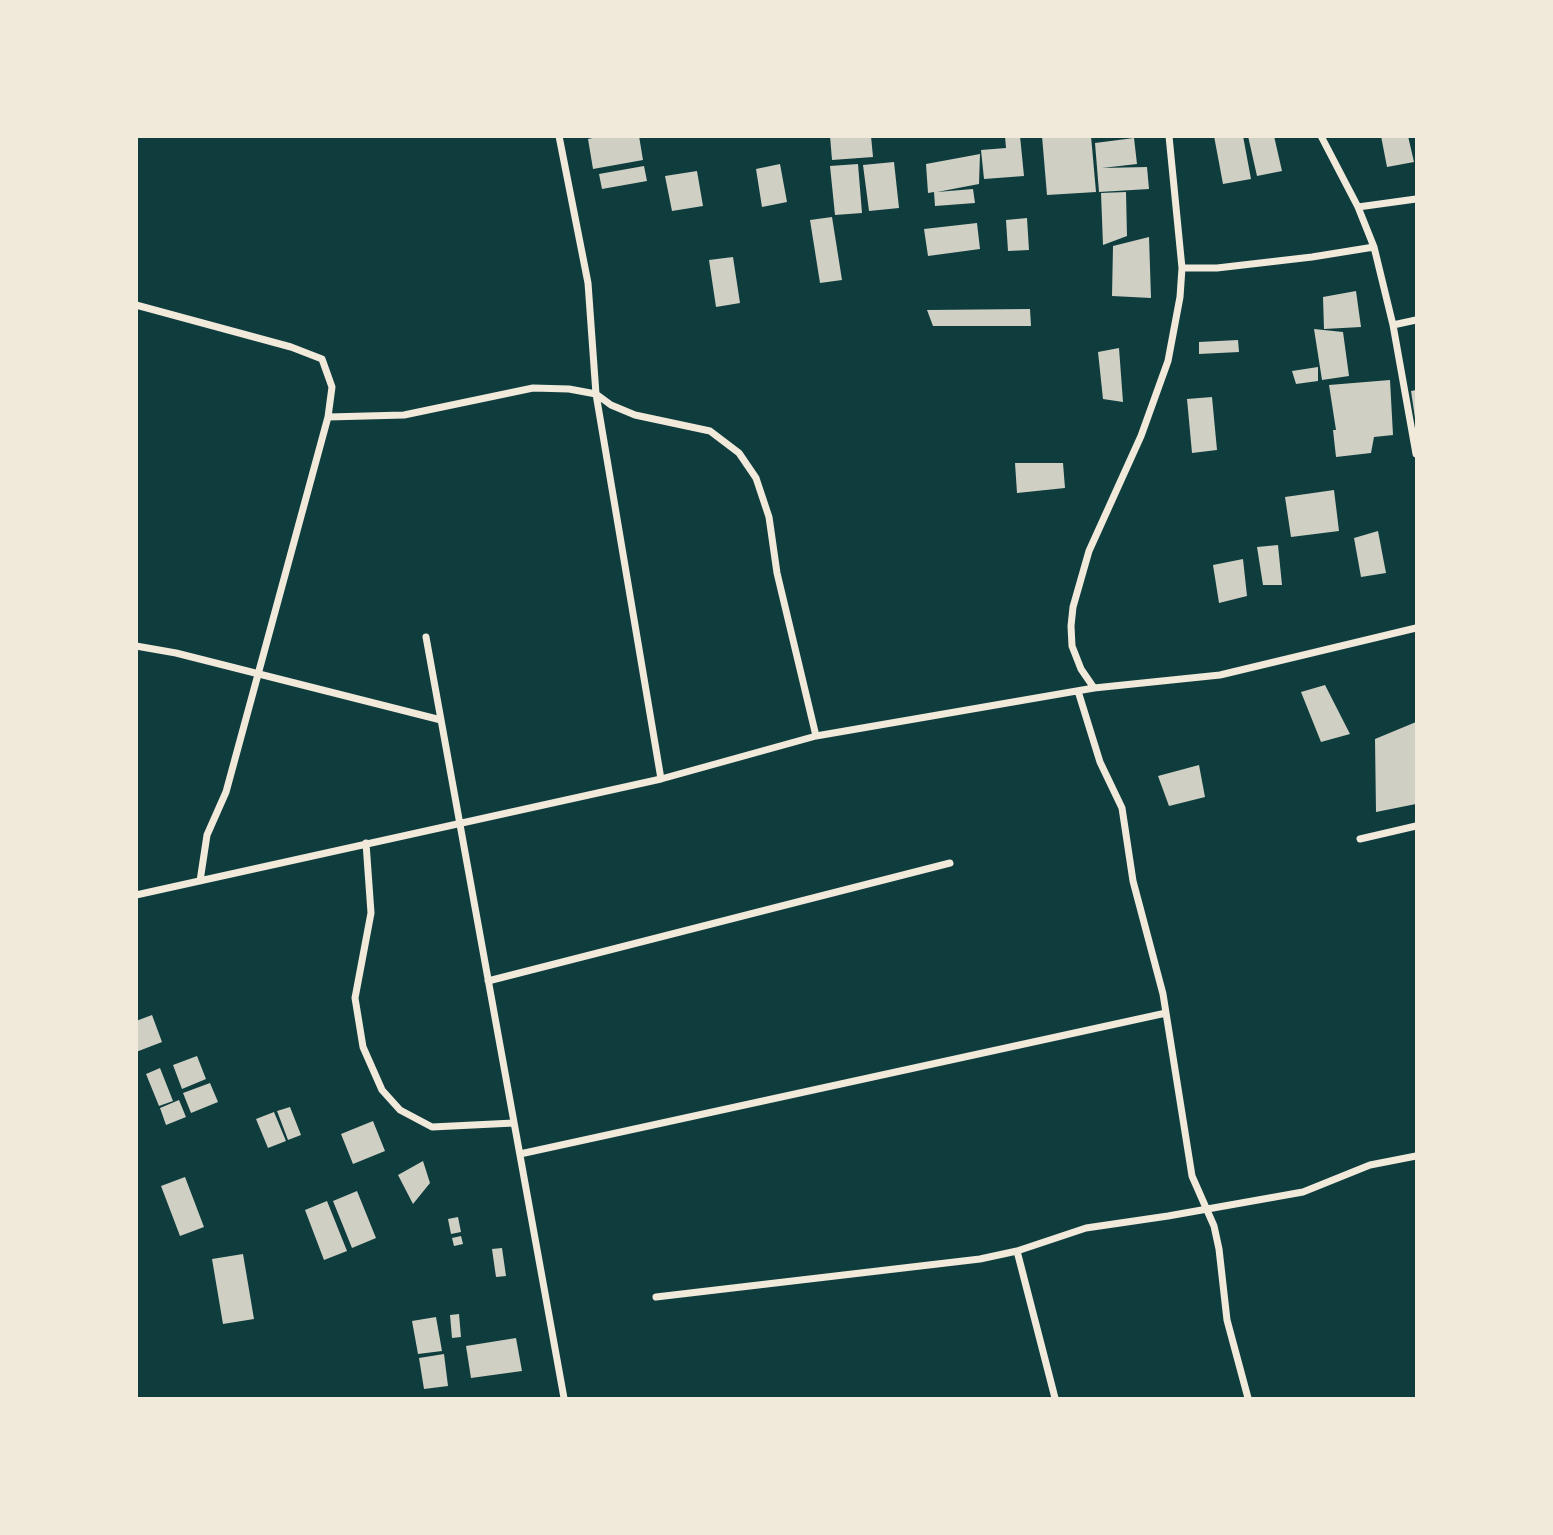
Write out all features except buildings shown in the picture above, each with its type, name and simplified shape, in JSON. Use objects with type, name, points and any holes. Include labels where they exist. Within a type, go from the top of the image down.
[{"type":"street","points":[[559,136],[588,283],[596,394],[661,779]]},
{"type":"street","points":[[1094,688],[1081,669],[1072,646],[1073,607],[1089,551],[1142,436],[1168,361],[1180,297],[1182,268],[1169,136]]},
{"type":"street","points":[[1321,136],[1358,207],[1374,247],[1392,325],[1416,454]]},
{"type":"street","points":[[1358,207],[1416,199]]},
{"type":"street","points":[[1182,268],[1217,268],[1374,247]]},
{"type":"street","points":[[136,305],[291,347],[322,359],[332,387],[328,416],[226,792],[207,835],[200,881]]},
{"type":"street","points":[[1392,325],[1416,320]]},
{"type":"street","points":[[328,416],[404,415],[534,388],[569,389],[596,394],[611,405],[635,415],[710,431],[739,453],[756,478],[769,517],[777,573],[816,736]]},
{"type":"street","points":[[136,895],[661,779],[816,736],[1094,688],[1220,675],[1416,628]]},
{"type":"street","points":[[426,637],[564,1398]]},
{"type":"street","points":[[136,646],[176,653],[441,719]]},
{"type":"street","points":[[1077,691],[1100,762],[1122,808],[1133,881],[1166,1013],[1192,1176],[1214,1226],[1227,1320],[1248,1398]]},
{"type":"street","points":[[1360,839],[1416,826]]},
{"type":"street","points":[[366,844],[371,913],[355,998],[363,1047],[382,1090],[400,1110],[432,1127],[514,1123]]},
{"type":"street","points":[[488,981],[950,863]]},
{"type":"street","points":[[520,1154],[1166,1013]]},
{"type":"street","points":[[656,1297],[980,1259],[1017,1251],[1086,1228],[1303,1192],[1370,1165],[1416,1156]]},
{"type":"street","points":[[1017,1251],[1055,1398]]}]
